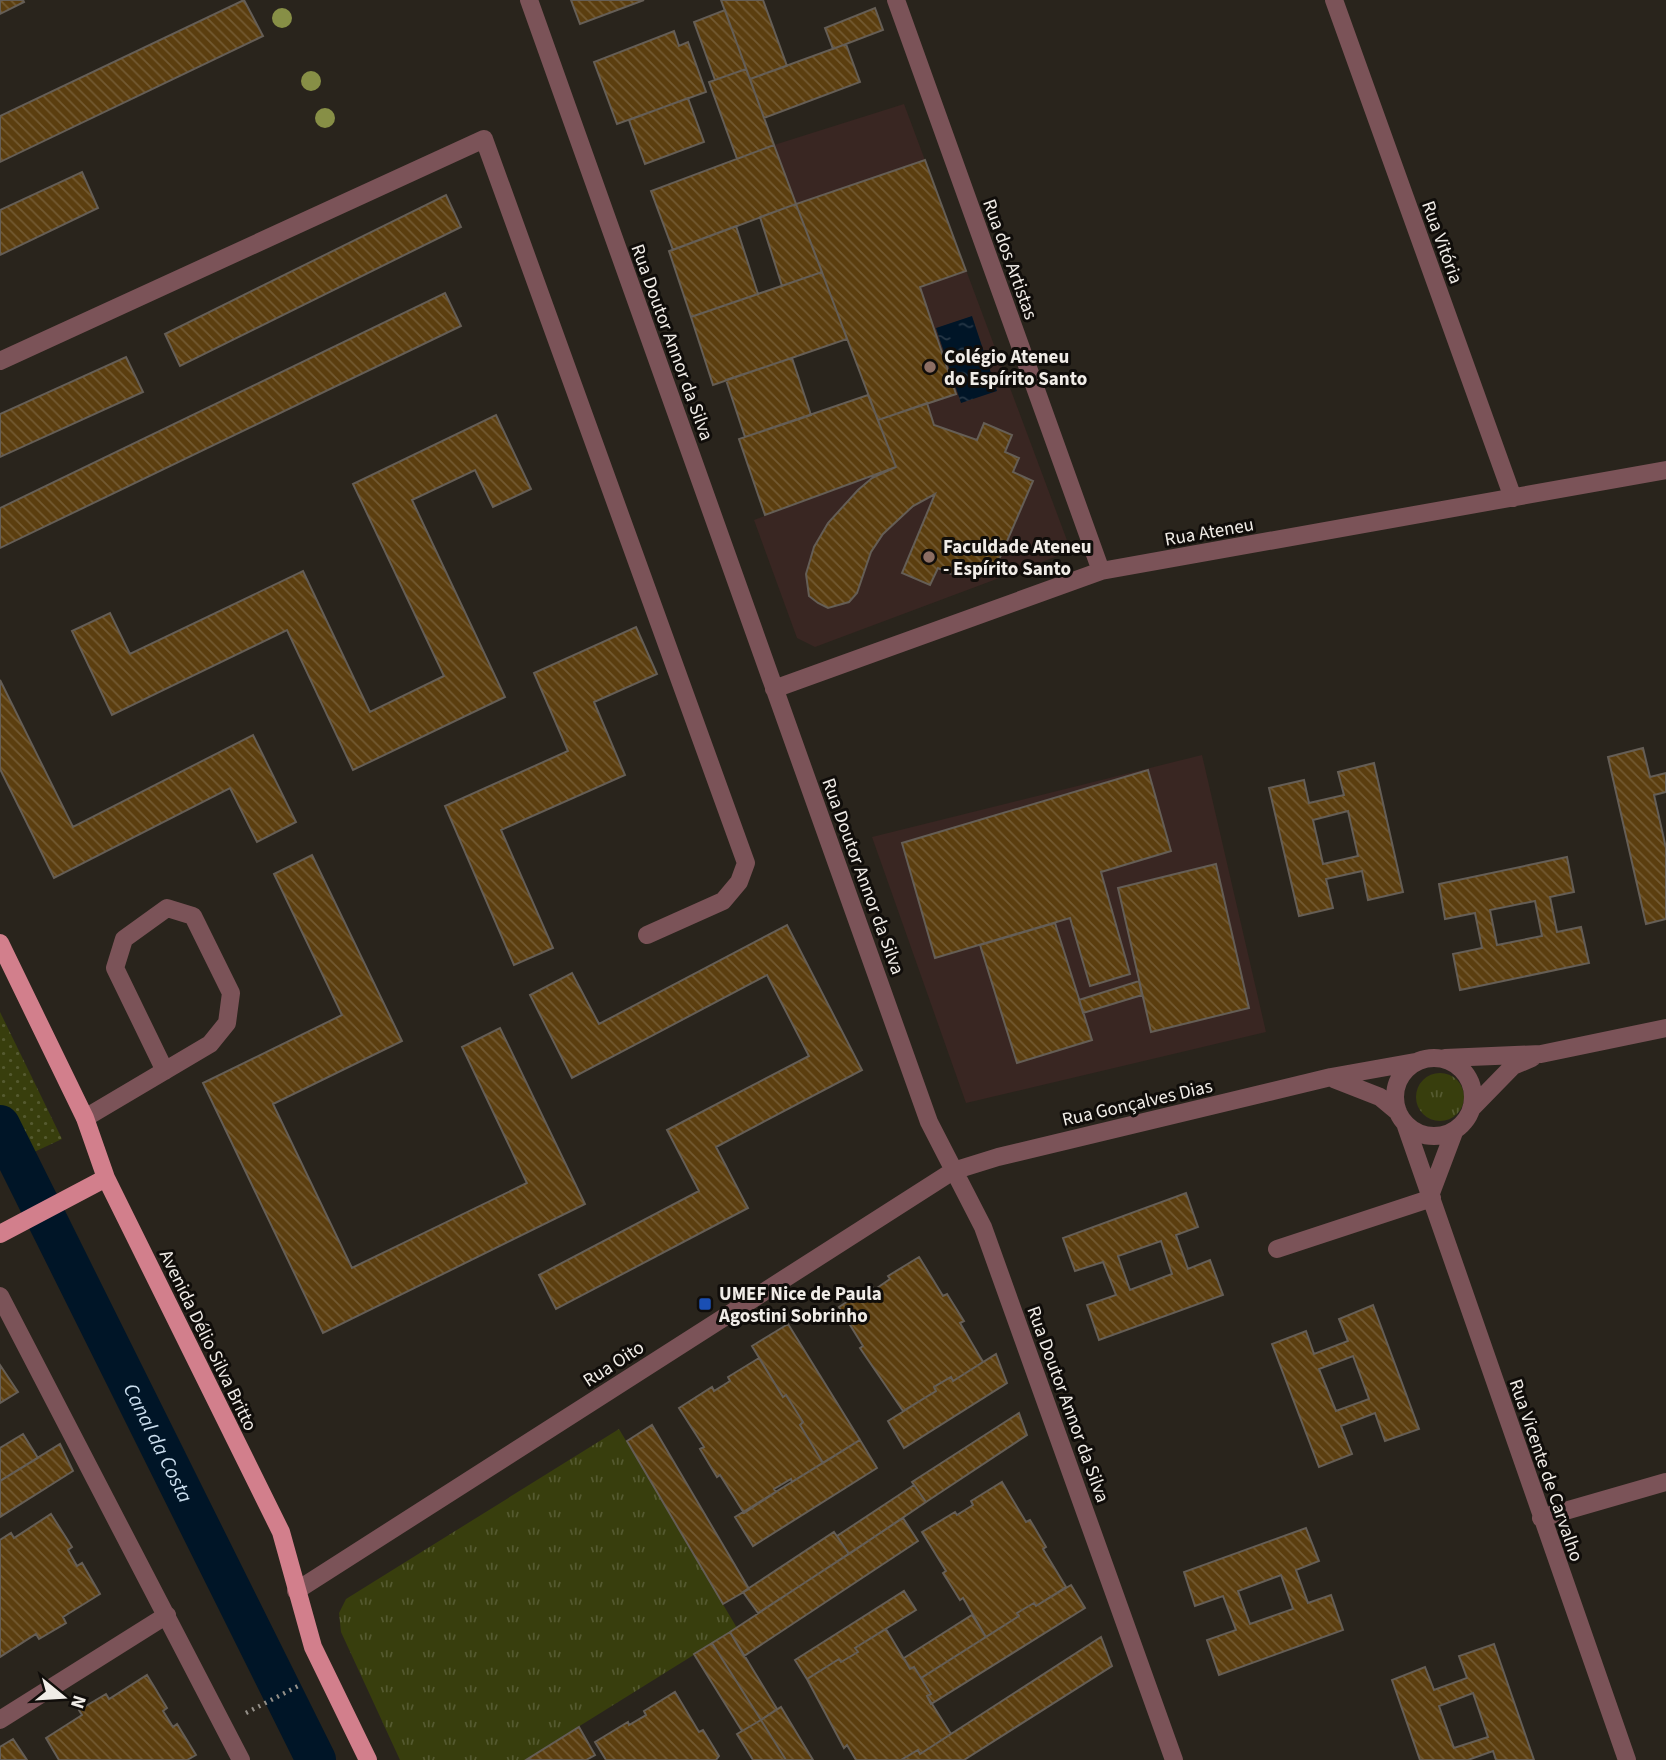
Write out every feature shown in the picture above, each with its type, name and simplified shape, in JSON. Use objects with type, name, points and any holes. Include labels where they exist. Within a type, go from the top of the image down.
[{"type":"main road","name":"Avenida Délio Silva Britto","points":[[0,943],[85,1118],[106,1178],[281,1532],[313,1647],[368,1760]]},
{"type":"main road","points":[[8,1230],[106,1178]]},
{"type":"street","name":"Rua Doutor Annor da Silva","points":[[529,0],[929,1122],[983,1227],[1174,1760]]},
{"type":"street","name":"Rua dos Artistas","points":[[896,0],[1101,571]]},
{"type":"street","name":"Rua Vitória","points":[[1334,0],[1513,498]]},
{"type":"street","points":[[0,361],[484,139],[746,863],[739,883],[723,901],[647,935]]},
{"type":"street","name":"Rua Ateneu","points":[[774,689],[1101,571],[1666,470]]},
{"type":"street","points":[[85,1118],[165,1071],[210,1044],[227,1023],[231,993],[193,915],[167,908],[124,939],[115,968],[165,1071]]},
{"type":"street","points":[[1402,1119],[1395,1097],[1397,1083],[1404,1071],[1415,1062],[1429,1057],[1541,1054],[1666,1028]]},
{"type":"street","points":[[1331,1077],[1360,1087],[1421,1134],[1438,1137],[1454,1132],[1466,1121],[1473,1107],[1513,1066],[1541,1054]]},
{"type":"street","points":[[1444,1058],[1459,1065],[1469,1077],[1474,1092],[1473,1107]]},
{"type":"street","name":"Rua Gonçalves Dias","points":[[953,1171],[998,1157],[1331,1077],[1415,1062]]},
{"type":"street","name":"Rua Vicente de Carvalho","points":[[1402,1119],[1431,1195],[1627,1760]]},
{"type":"street","points":[[1277,1249],[1431,1195],[1454,1132]]},
{"type":"street","name":"Rua Oito","points":[[296,1591],[953,1171]]},
{"type":"street","points":[[0,1296],[241,1760]]},
{"type":"street","points":[[1541,1518],[1666,1482]]},
{"type":"street","points":[[0,1720],[167,1615]]},
{"type":"path","points":[[273,1699],[298,1686]]},
{"type":"shaded area","name":"Colégio Ateneu do Espírito Santo","points":[[904,104],[1071,551],[815,647],[797,638],[754,520],[896,467],[774,145]]},
{"type":"shaded area","points":[[1202,755],[1266,1032],[966,1103],[872,837]]},
{"type":"green space","points":[[0,1012],[62,1139],[0,1168]]},
{"type":"green space","points":[[1440,1073],[1457,1080],[1464,1097],[1457,1114],[1440,1121],[1423,1114],[1416,1097],[1423,1080]]},
{"type":"green space","points":[[619,1429],[737,1628],[525,1760],[400,1760],[341,1632],[339,1613],[346,1599]]},
{"type":"water","points":[[972,316],[997,391],[961,403],[936,328]]},
{"type":"water","points":[[301,1694],[334,1760],[304,1760],[278,1706]]},
{"type":"building","points":[[0,0],[23,0],[24,2],[0,14]]},
{"type":"building","points":[[244,0],[263,36],[0,162],[0,116]]},
{"type":"building","points":[[571,0],[644,0],[580,24]]},
{"type":"building","points":[[721,0],[763,0],[787,66],[750,79]]},
{"type":"building","points":[[875,8],[883,30],[833,49],[825,28]]},
{"type":"building","points":[[725,10],[746,69],[715,80],[694,22]]},
{"type":"building","points":[[674,31],[679,46],[688,42],[706,92],[617,124],[594,62]]},
{"type":"building","points":[[846,44],[860,82],[764,118],[750,79]]},
{"type":"building","points":[[746,69],[774,145],[737,159],[709,82]]},
{"type":"building","points":[[688,98],[704,142],[645,164],[629,120]]},
{"type":"building","points":[[774,145],[796,204],[673,250],[651,191]]},
{"type":"building","points":[[925,160],[966,271],[920,287],[956,394],[878,420],[796,204]]},
{"type":"building","points":[[82,172],[98,208],[0,255],[0,210]]},
{"type":"building","points":[[446,195],[461,227],[180,366],[165,334]]},
{"type":"building","points":[[796,204],[822,272],[782,286],[760,217]]},
{"type":"building","points":[[736,226],[758,294],[691,317],[669,251]]},
{"type":"building","points":[[822,272],[847,339],[713,385],[691,317]]},
{"type":"building","points":[[445,293],[461,326],[0,548],[0,508]]},
{"type":"building","points":[[126,357],[143,392],[0,457],[0,414]]},
{"type":"building","points":[[792,358],[811,415],[745,437],[726,380]]},
{"type":"building","points":[[868,395],[896,467],[765,515],[739,439]]},
{"type":"building","points":[[927,403],[934,425],[977,440],[984,423],[1012,435],[1005,452],[1019,458],[1013,472],[1033,481],[992,576],[963,563],[958,577],[938,568],[930,585],[902,573],[935,494],[913,506],[883,534],[871,552],[857,593],[849,602],[828,608],[818,603],[809,596],[806,574],[814,547],[828,523],[858,490],[872,478],[896,467],[878,420]]},
{"type":"building","points":[[496,415],[531,489],[493,507],[475,470],[412,500],[505,697],[353,770],[287,630],[112,715],[72,631],[110,613],[130,654],[303,571],[370,712],[444,676],[353,484]]},
{"type":"building","points":[[636,627],[657,674],[594,702],[625,775],[501,830],[553,948],[514,965],[445,806],[568,751],[534,673]]},
{"type":"building","points":[[0,680],[73,827],[253,735],[296,822],[257,842],[230,788],[54,878],[0,769]]},
{"type":"building","points":[[1643,748],[1650,777],[1666,773],[1666,792],[1654,795],[1666,848],[1666,919],[1646,924],[1608,757]]},
{"type":"building","points":[[1374,763],[1403,892],[1368,900],[1362,871],[1326,879],[1333,908],[1299,916],[1269,788],[1304,780],[1309,803],[1344,795],[1338,772]],"holes":[[[1348,811],[1358,856],[1323,864],[1313,820]]]},
{"type":"building","points":[[1148,770],[1171,851],[1101,872],[1130,974],[1090,986],[1070,918],[935,958],[902,843]]},
{"type":"building","points":[[312,855],[402,1041],[273,1104],[352,1268],[527,1183],[462,1047],[500,1028],[585,1204],[323,1333],[203,1083],[342,1015],[274,874]]},
{"type":"building","points":[[1567,857],[1574,892],[1550,897],[1557,932],[1581,927],[1589,963],[1460,990],[1453,954],[1482,948],[1475,913],[1445,919],[1439,884]],"holes":[[[1535,901],[1542,936],[1497,945],[1490,910]]]},
{"type":"building","points":[[1216,864],[1249,1008],[1151,1032],[1118,888]]},
{"type":"building","points":[[1055,923],[1092,1040],[1017,1063],[980,945]]},
{"type":"building","points":[[787,925],[862,1070],[716,1147],[748,1208],[556,1309],[539,1275],[699,1191],[667,1130],[809,1056],[767,975],[572,1078],[530,995],[572,973],[599,1024]]},
{"type":"building","points":[[1139,981],[1142,995],[1083,1013],[1079,1000]]},
{"type":"building","points":[[1186,1193],[1198,1227],[1176,1235],[1188,1269],[1210,1260],[1223,1295],[1099,1340],[1087,1305],[1116,1295],[1103,1262],[1075,1271],[1063,1238]],"holes":[[[1161,1241],[1172,1274],[1130,1290],[1118,1256]]]},
{"type":"building","points":[[919,1257],[943,1296],[947,1294],[964,1321],[960,1323],[983,1362],[953,1381],[951,1377],[934,1387],[936,1391],[903,1411],[860,1348],[863,1346],[839,1307],[872,1286],[874,1290],[890,1279],[888,1276]]},
{"type":"building","points":[[1373,1305],[1419,1429],[1385,1441],[1375,1413],[1341,1426],[1352,1454],[1319,1467],[1272,1344],[1306,1331],[1314,1354],[1348,1341],[1339,1319]],"holes":[[[1353,1356],[1369,1399],[1336,1411],[1319,1369]]]},
{"type":"building","points":[[788,1324],[860,1440],[823,1463],[800,1425],[803,1422],[786,1395],[783,1397],[752,1346]]},
{"type":"building","points":[[996,1354],[1007,1383],[904,1448],[888,1421],[936,1391],[934,1387],[951,1377],[953,1381]]},
{"type":"building","points":[[759,1358],[783,1397],[786,1395],[803,1422],[800,1425],[823,1463],[792,1482],[791,1479],[774,1489],[776,1492],[744,1513],[720,1475],[717,1477],[700,1449],[704,1447],[679,1408],[712,1387],[714,1391],[730,1381],[728,1377]]},
{"type":"building","points":[[0,1365],[18,1392],[0,1403]]},
{"type":"building","points":[[1019,1413],[1027,1435],[926,1502],[912,1482]]},
{"type":"building","points":[[652,1425],[749,1589],[723,1604],[627,1441]]},
{"type":"building","points":[[23,1434],[38,1458],[0,1481],[0,1448]]},
{"type":"building","points":[[860,1440],[877,1468],[753,1546],[735,1517]]},
{"type":"building","points":[[60,1444],[73,1471],[0,1517],[0,1481]]},
{"type":"building","points":[[1002,1482],[1026,1522],[1030,1520],[1046,1547],[1043,1549],[1066,1587],[1036,1606],[1034,1603],[1017,1613],[1019,1616],[986,1637],[963,1598],[960,1600],[943,1573],[946,1571],[922,1532],[955,1512],[957,1515],[973,1505],[971,1501]]},
{"type":"building","points":[[914,1485],[926,1502],[849,1554],[837,1536]]},
{"type":"building","points":[[51,1514],[72,1547],[68,1550],[77,1566],[82,1563],[100,1594],[63,1617],[66,1623],[39,1639],[36,1634],[0,1657],[0,1540],[11,1533],[14,1538]]},
{"type":"building","points":[[903,1518],[918,1541],[744,1656],[730,1632]]},
{"type":"building","points":[[1306,1528],[1319,1561],[1296,1570],[1308,1603],[1331,1595],[1343,1630],[1219,1675],[1207,1640],[1236,1630],[1223,1596],[1195,1606],[1184,1572]],"holes":[[[1281,1575],[1293,1609],[1250,1624],[1238,1591]]]},
{"type":"building","points":[[834,1532],[849,1554],[758,1613],[743,1592]]},
{"type":"building","points":[[1071,1585],[1085,1608],[931,1704],[927,1696],[931,1694],[921,1678],[1019,1616],[1017,1613],[1034,1603],[1036,1606]]},
{"type":"building","points":[[904,1591],[916,1610],[855,1648],[858,1652],[841,1662],[839,1659],[807,1679],[795,1660]]},
{"type":"building","points":[[972,1615],[986,1637],[921,1678],[914,1667],[910,1669],[904,1658]]},
{"type":"building","points":[[886,1629],[910,1669],[914,1667],[931,1694],[927,1696],[951,1734],[920,1754],[918,1750],[901,1760],[856,1760],[847,1745],[844,1748],[807,1679],[839,1659],[841,1662],[858,1652],[855,1648]]},
{"type":"building","points":[[730,1632],[777,1709],[761,1720],[712,1643]]},
{"type":"building","points":[[1101,1637],[1112,1666],[964,1760],[901,1760],[918,1750],[920,1754]]},
{"type":"building","points":[[712,1643],[761,1720],[742,1731],[694,1654]]},
{"type":"building","points":[[1494,1644],[1534,1760],[1496,1760],[1493,1751],[1468,1760],[1420,1760],[1392,1680],[1425,1667],[1434,1690],[1467,1678],[1459,1656]],"holes":[[[1473,1693],[1488,1737],[1454,1748],[1439,1706]]]},
{"type":"building","points":[[147,1675],[167,1708],[163,1711],[173,1727],[177,1724],[196,1755],[187,1760],[59,1760],[46,1738],[82,1715],[79,1710],[106,1694],[109,1699]]},
{"type":"building","points":[[675,1692],[699,1732],[703,1730],[719,1756],[716,1760],[606,1760],[595,1742],[628,1722],[629,1725],[646,1715],[644,1711]]},
{"type":"building","points":[[781,1707],[813,1760],[786,1760],[761,1720]]},
{"type":"building","points":[[761,1720],[786,1760],[753,1760],[737,1734]]},
{"type":"building","points":[[579,1727],[595,1755],[586,1760],[526,1760]]},
{"type":"building","points":[[13,1739],[27,1760],[0,1760],[0,1747]]},
{"type":"waterway","name":"Canal da Costa","points":[[0,1125],[316,1760]]},
{"type":"place","name":"Colégio Ateneu do Espírito Santo","points":[[930,367]]},
{"type":"place","name":"Faculdade Ateneu - Espírito Santo","points":[[929,557]]},
{"type":"place","name":"UMEF Nice de Paula Agostini Sobrinho","points":[[705,1304]]}]
